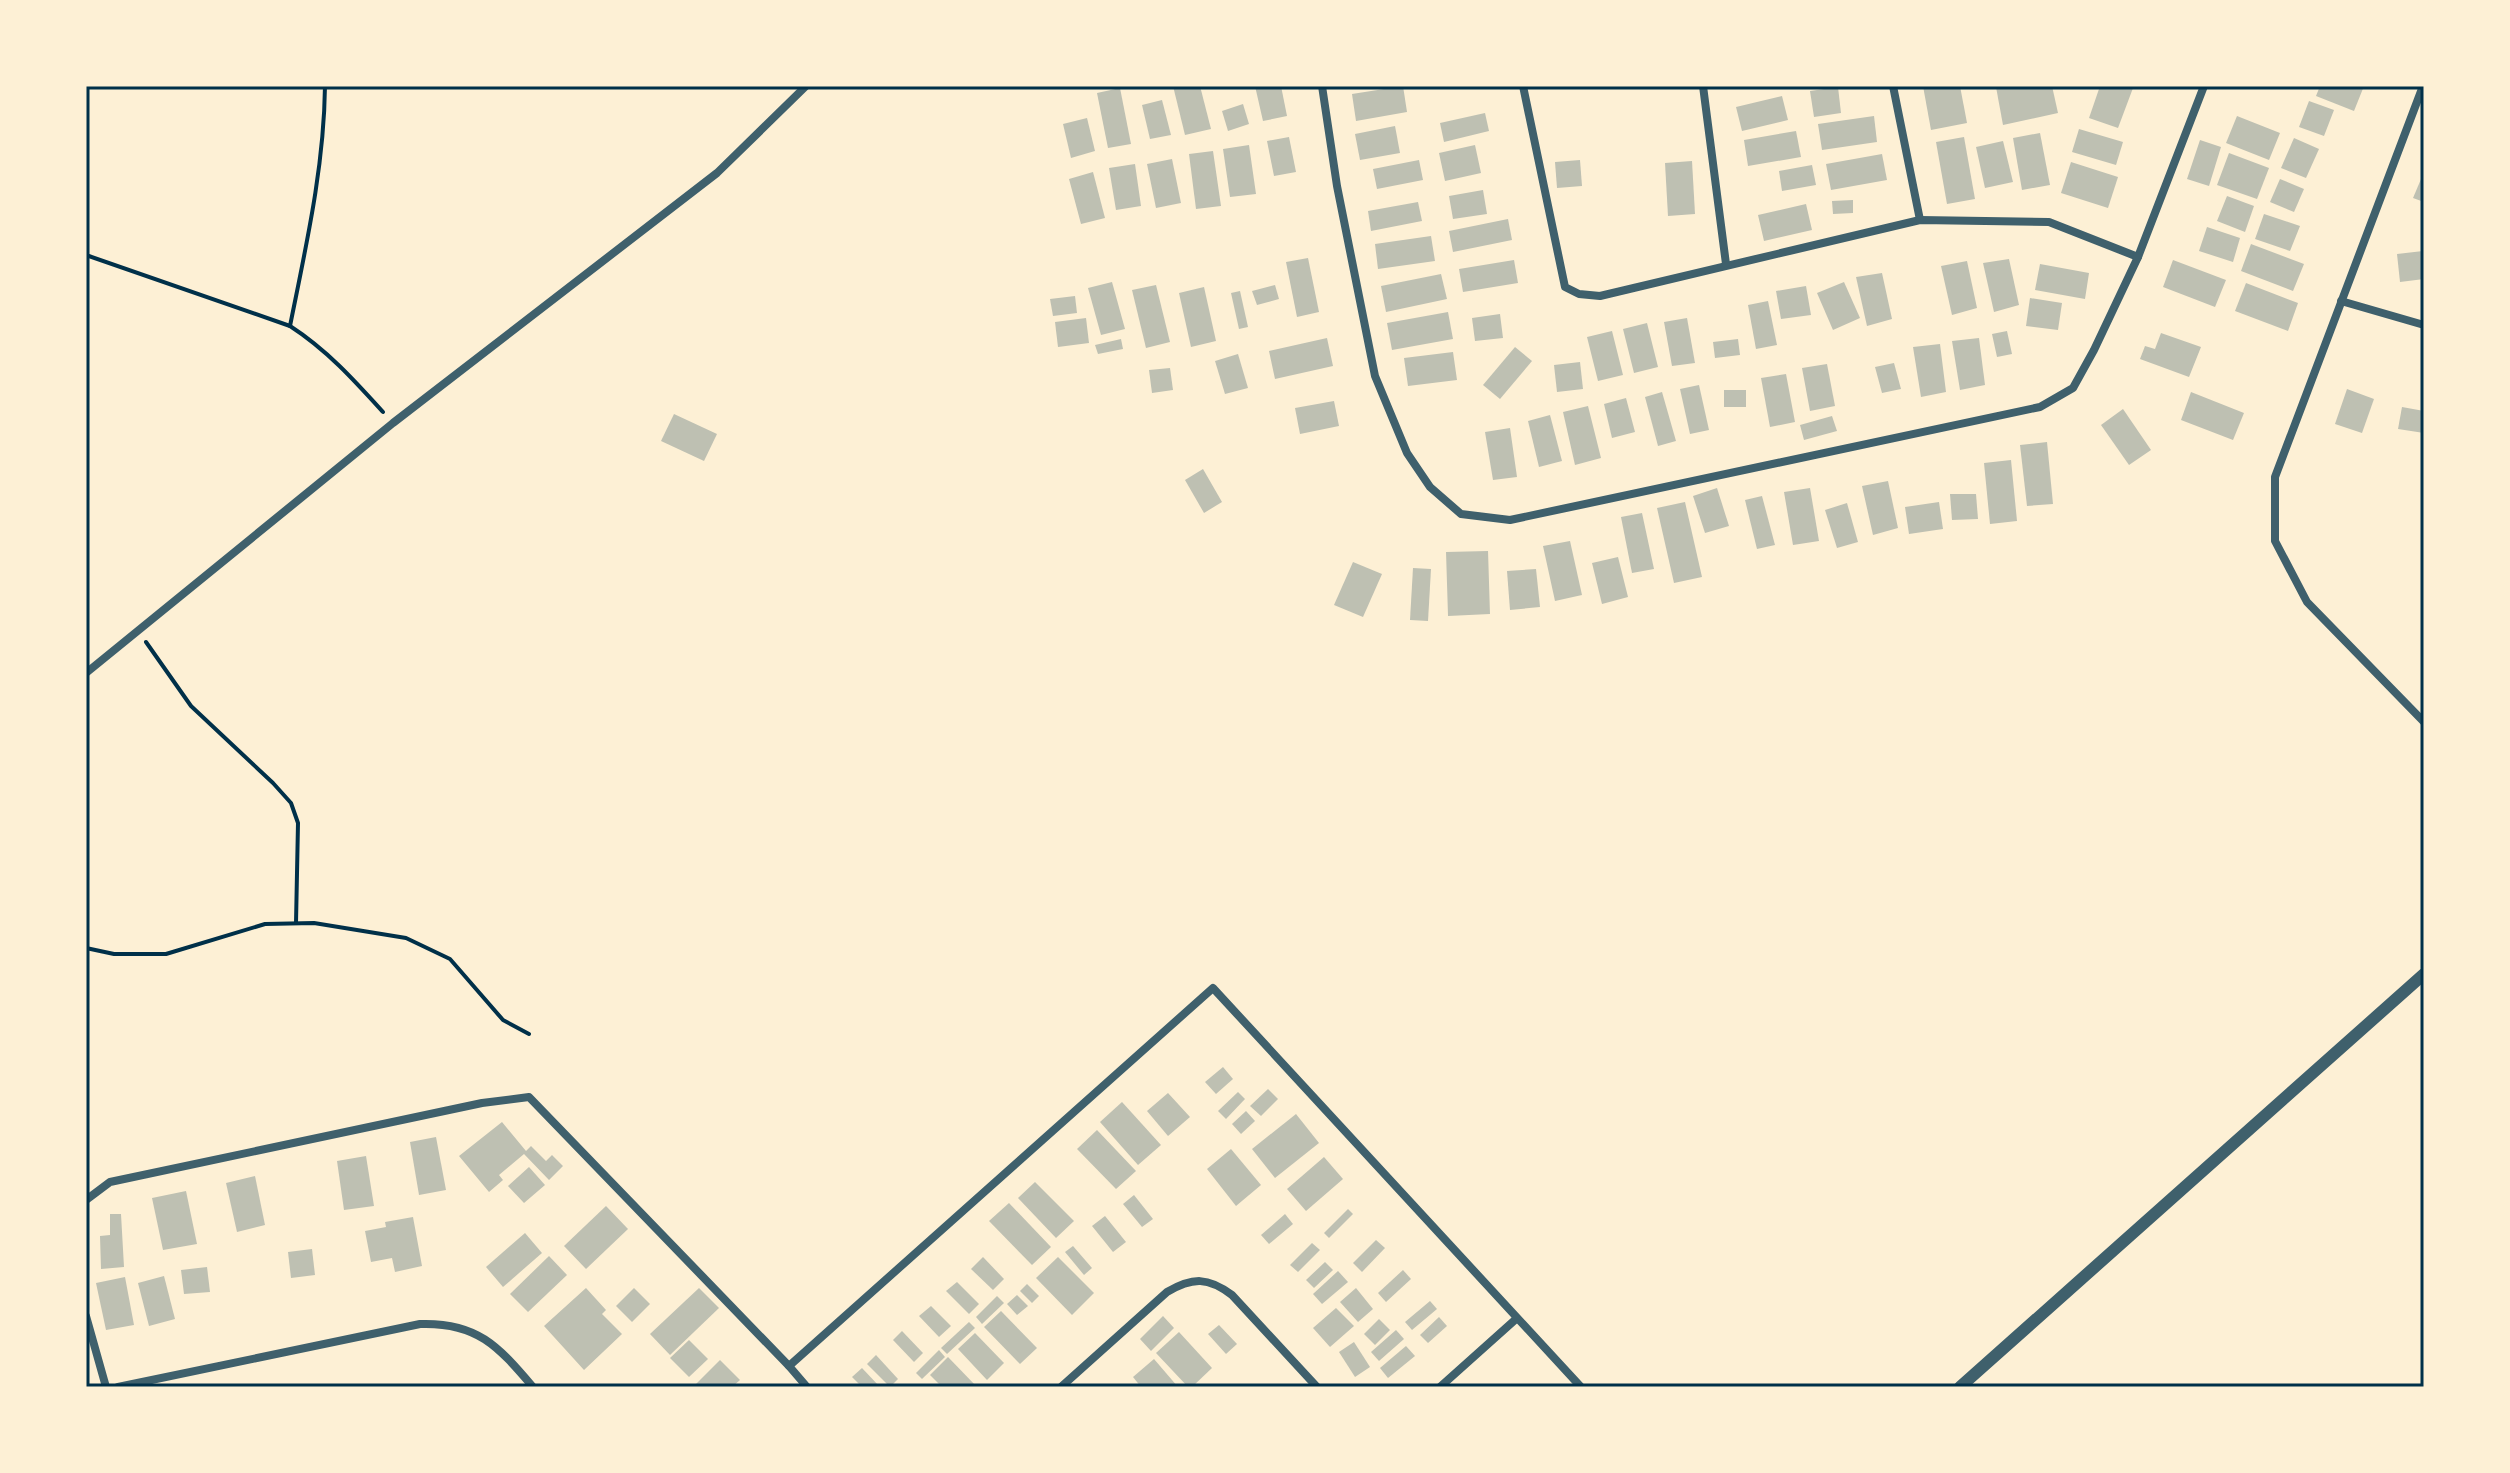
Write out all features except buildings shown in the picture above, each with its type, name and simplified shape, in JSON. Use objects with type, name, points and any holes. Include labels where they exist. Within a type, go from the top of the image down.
[{"type":"street","points":[[86,673],[393,423],[717,173],[806,86]]},
{"type":"street","points":[[1322,86],[1337,186],[1375,376],[1407,453],[1430,487],[1461,514],[1510,520],[2040,407],[2073,388],[2138,257],[2204,86]]},
{"type":"street","points":[[1523,86],[1565,287],[1579,294],[1600,296],[1920,220],[2049,222],[2138,257]]},
{"type":"street","points":[[1703,86],[1726,264]]},
{"type":"street","points":[[1893,86],[1920,220]]},
{"type":"street","points":[[2423,86],[2275,477],[2275,541],[2307,602],[2424,722]]},
{"type":"street","points":[[2341,301],[2424,325]]},
{"type":"street","points":[[1960,1387],[2424,974]]},
{"type":"street","points":[[789,1366],[1213,988],[1581,1387]]},
{"type":"street","points":[[86,1200],[110,1182],[482,1103],[529,1097],[807,1387]]},
{"type":"street","points":[[1061,1387],[1167,1292],[1183,1283],[1200,1280],[1218,1285],[1232,1295],[1317,1387]]},
{"type":"street","points":[[86,1316],[106,1387]]},
{"type":"street","points":[[1440,1387],[1516,1319]]},
{"type":"street","points":[[118,1387],[420,1324],[464,1328],[484,1339],[507,1357],[533,1387]]},
{"type":"path","points":[[290,326],[318,184],[325,86]]},
{"type":"path","points":[[86,255],[290,326],[335,360],[393,423]]},
{"type":"path","points":[[138,630],[191,706],[291,803],[298,823],[296,923]]},
{"type":"path","points":[[86,948],[114,954],[166,954],[265,924],[296,923],[314,923],[406,938],[450,959],[503,1020],[529,1034]]}]
